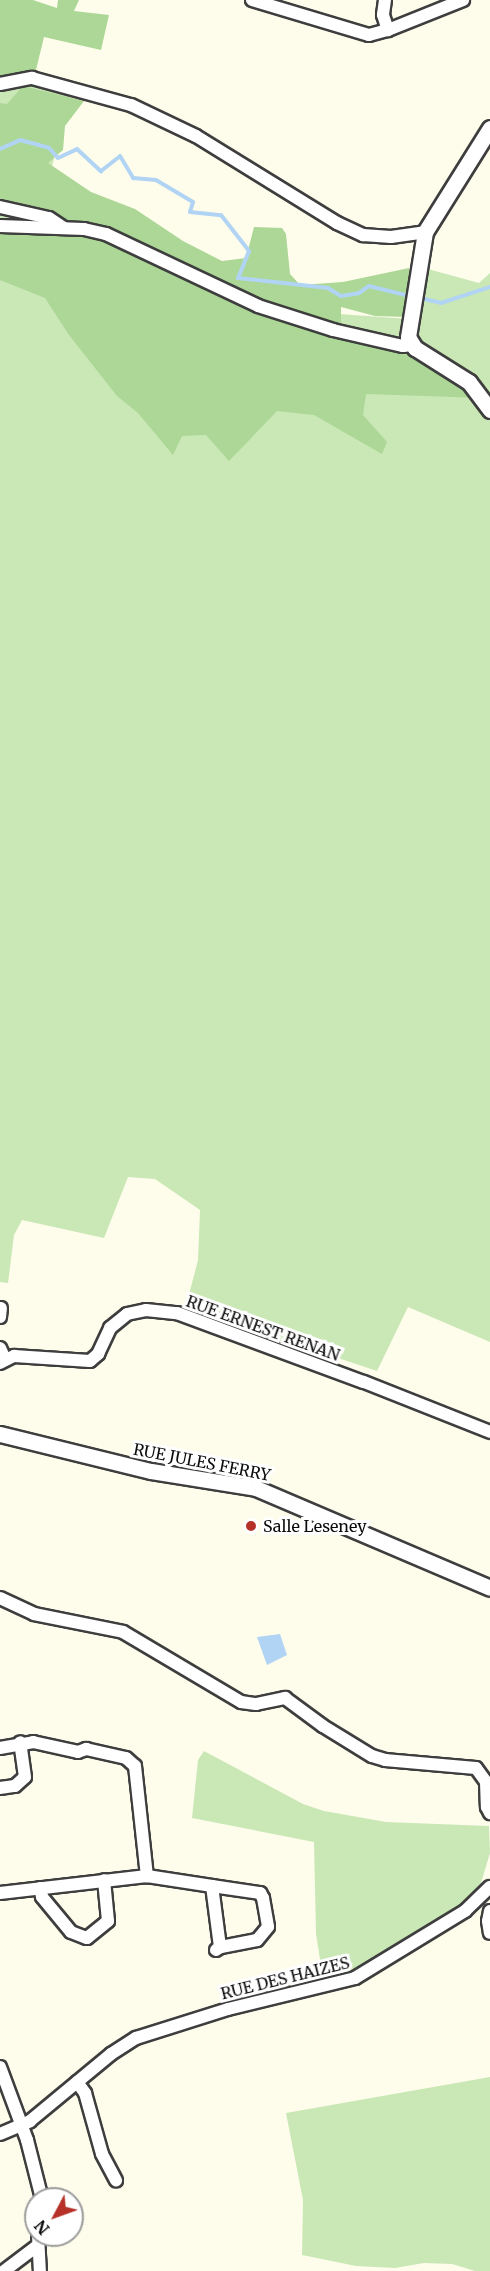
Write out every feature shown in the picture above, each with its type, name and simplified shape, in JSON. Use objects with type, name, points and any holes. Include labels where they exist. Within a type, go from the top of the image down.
[{"type":"street","points":[[252,0],[365,34],[388,30],[463,0]]},
{"type":"street","points":[[385,0],[383,15],[388,30]]},
{"type":"street","points":[[0,84],[32,78],[131,105],[196,136],[337,223],[363,235],[391,237],[425,232]]},
{"type":"street","points":[[490,128],[425,232],[408,338],[412,345],[469,382],[490,410]]},
{"type":"street","points":[[0,207],[49,218],[65,228]]},
{"type":"street","points":[[0,226],[65,228],[106,234],[208,284],[290,318],[403,346],[412,345]]},
{"type":"street","name":"RUE ERNEST RENAN","points":[[2,1357],[90,1361],[98,1354],[110,1328],[127,1314],[146,1310],[177,1313],[364,1382],[490,1432]]},
{"type":"street","name":"RUE JULES FERRY","points":[[0,1434],[151,1471],[256,1488],[490,1588]]},
{"type":"street","points":[[0,1598],[34,1614],[123,1632],[241,1702],[256,1704],[285,1698],[323,1726],[372,1756],[385,1760],[476,1768],[484,1777],[487,1808],[490,1813]]},
{"type":"street","points":[[0,1748],[20,1742],[33,1742],[78,1752],[86,1749],[126,1758],[135,1766],[147,1876]]},
{"type":"street","points":[[0,1788],[15,1786],[24,1777],[20,1742]]},
{"type":"street","points":[[0,1893],[147,1876],[260,1893],[268,1927],[257,1940],[218,1948],[212,1886]]},
{"type":"street","points":[[40,1888],[42,1897],[71,1932],[87,1938],[108,1921],[104,1880]]},
{"type":"street","name":"RUE DES HAIZES","points":[[0,2134],[22,2127],[111,2054],[136,2038],[228,2009],[332,1986],[365,1974],[465,1911],[490,1887]]},
{"type":"street","points":[[490,1911],[488,1921],[490,1933]]},
{"type":"street","points":[[0,2067],[22,2127],[39,2187]]},
{"type":"street","points":[[77,2082],[85,2093],[102,2154],[116,2180]]},
{"type":"street","points":[[4,2271],[30,2247]]},
{"type":"street","points":[[38,2247],[40,2271]]},
{"type":"green space","points":[[0,0],[33,0],[57,8],[58,0],[79,0],[74,11],[109,15],[101,50],[44,37],[35,74],[0,80]]},
{"type":"green space","points":[[0,80],[73,88],[43,200],[212,305],[410,319],[417,266],[479,283],[490,273],[490,1342],[408,1307],[377,1371],[329,1355],[323,1361],[185,1310],[198,1260],[200,1210],[155,1179],[128,1177],[104,1238],[22,1220],[14,1235],[8,1283],[0,1282]]},
{"type":"green space","points":[[23,86],[84,101],[65,126],[63,150],[48,163],[91,192],[135,209],[183,241],[222,261],[246,258],[254,227],[282,228],[286,234],[290,274],[300,285],[343,282],[409,268],[410,310],[406,317],[375,316],[341,307],[341,324],[389,340],[400,353],[431,361],[483,398],[366,394],[363,415],[387,442],[382,454],[314,415],[277,411],[229,461],[206,435],[182,436],[173,455],[138,413],[117,396],[69,335],[45,298],[0,280],[0,230],[12,229],[0,199],[0,103],[7,104]]},
{"type":"green space","points":[[204,1751],[303,1804],[324,1811],[386,1822],[489,1826],[490,1853],[481,1883],[472,1896],[459,1907],[402,1944],[372,1961],[346,1972],[323,1978],[316,1934],[314,1842],[192,1818],[198,1760]]},
{"type":"green space","points":[[490,2077],[490,2271],[475,2271],[452,2264],[424,2263],[395,2268],[356,2266],[302,2255],[303,2200],[286,2113]]},
{"type":"water","points":[[280,1634],[287,1655],[267,1665],[257,1637]]},
{"type":"waterway","points":[[0,149],[20,140],[49,148],[58,158],[77,149],[101,171],[120,156],[133,178],[156,180],[193,202],[190,212],[221,215],[249,251],[238,278],[328,288],[341,296],[359,293],[369,286],[409,296]]},
{"type":"waterway","points":[[420,298],[441,303],[490,287]]},
{"type":"place","name":"Salle Leseney","points":[[251,1526]]}]
